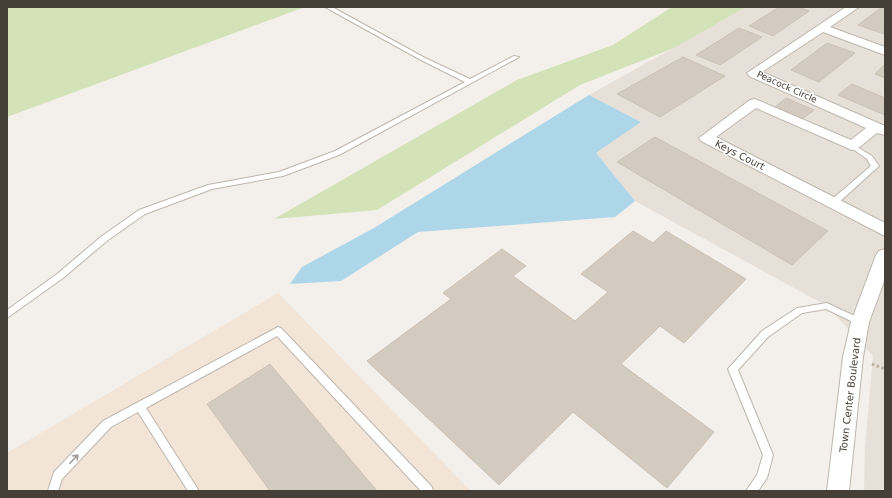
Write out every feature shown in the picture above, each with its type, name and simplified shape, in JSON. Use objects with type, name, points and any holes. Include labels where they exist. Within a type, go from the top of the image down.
[{"type":"street","name":"Peacock Circle","points":[[853,7],[753,73],[880,129]]},
{"type":"street","points":[[822,28],[885,51]]},
{"type":"street","name":"Keys Court","points":[[852,146],[754,103],[706,138],[885,230]]},
{"type":"street","points":[[852,146],[880,129]]},
{"type":"street","name":"Town Center Boulevard","points":[[838,491],[853,357],[860,322],[885,255]]},
{"type":"lane","points":[[328,7],[423,59],[468,81]]},
{"type":"lane","points":[[7,315],[60,276],[105,238],[142,212],[210,187],[280,174],[338,153],[468,81],[516,57]]},
{"type":"lane","points":[[834,203],[875,166],[870,158],[852,146]]},
{"type":"lane","points":[[751,491],[762,478],[768,455],[733,369],[765,334],[800,310],[827,306],[860,322]]},
{"type":"lane","points":[[53,491],[58,476],[107,424],[278,331],[428,491]]},
{"type":"lane","points":[[140,406],[194,491]]},
{"type":"shaded area","points":[[746,7],[885,7],[885,491],[864,491],[865,448],[873,356],[827,306],[635,201],[596,153],[641,122],[589,95]]},
{"type":"shaded area","points":[[278,293],[471,491],[7,491],[7,453]]},
{"type":"green space","points":[[7,7],[305,7],[7,117]]},
{"type":"green space","points":[[672,7],[746,7],[674,48],[580,85],[377,210],[274,219],[517,80],[613,45]]},
{"type":"water","points":[[589,95],[641,122],[596,153],[635,201],[615,217],[418,232],[341,281],[290,284],[302,267],[374,228]]},
{"type":"building","points":[[779,7],[799,7],[809,11],[773,36],[749,26]]},
{"type":"building","points":[[882,7],[885,7],[884,34],[858,25]]},
{"type":"building","points":[[739,28],[762,37],[720,65],[696,55]]},
{"type":"building","points":[[827,43],[855,53],[819,82],[791,70]]},
{"type":"building","points":[[683,57],[725,76],[660,117],[617,94]]},
{"type":"building","points":[[885,64],[885,78],[875,74]]},
{"type":"building","points":[[852,84],[885,98],[885,115],[838,95]]},
{"type":"building","points":[[786,98],[814,110],[802,119],[775,107]]},
{"type":"building","points":[[655,137],[828,231],[792,265],[617,162]]},
{"type":"building","points":[[633,231],[653,243],[666,231],[746,279],[684,343],[660,326],[621,364],[714,432],[667,488],[573,412],[499,485],[367,361],[451,299],[443,293],[502,249],[526,266],[513,276],[575,321],[608,292],[581,274]]},
{"type":"building","points":[[270,364],[377,491],[270,491],[207,404]]}]
